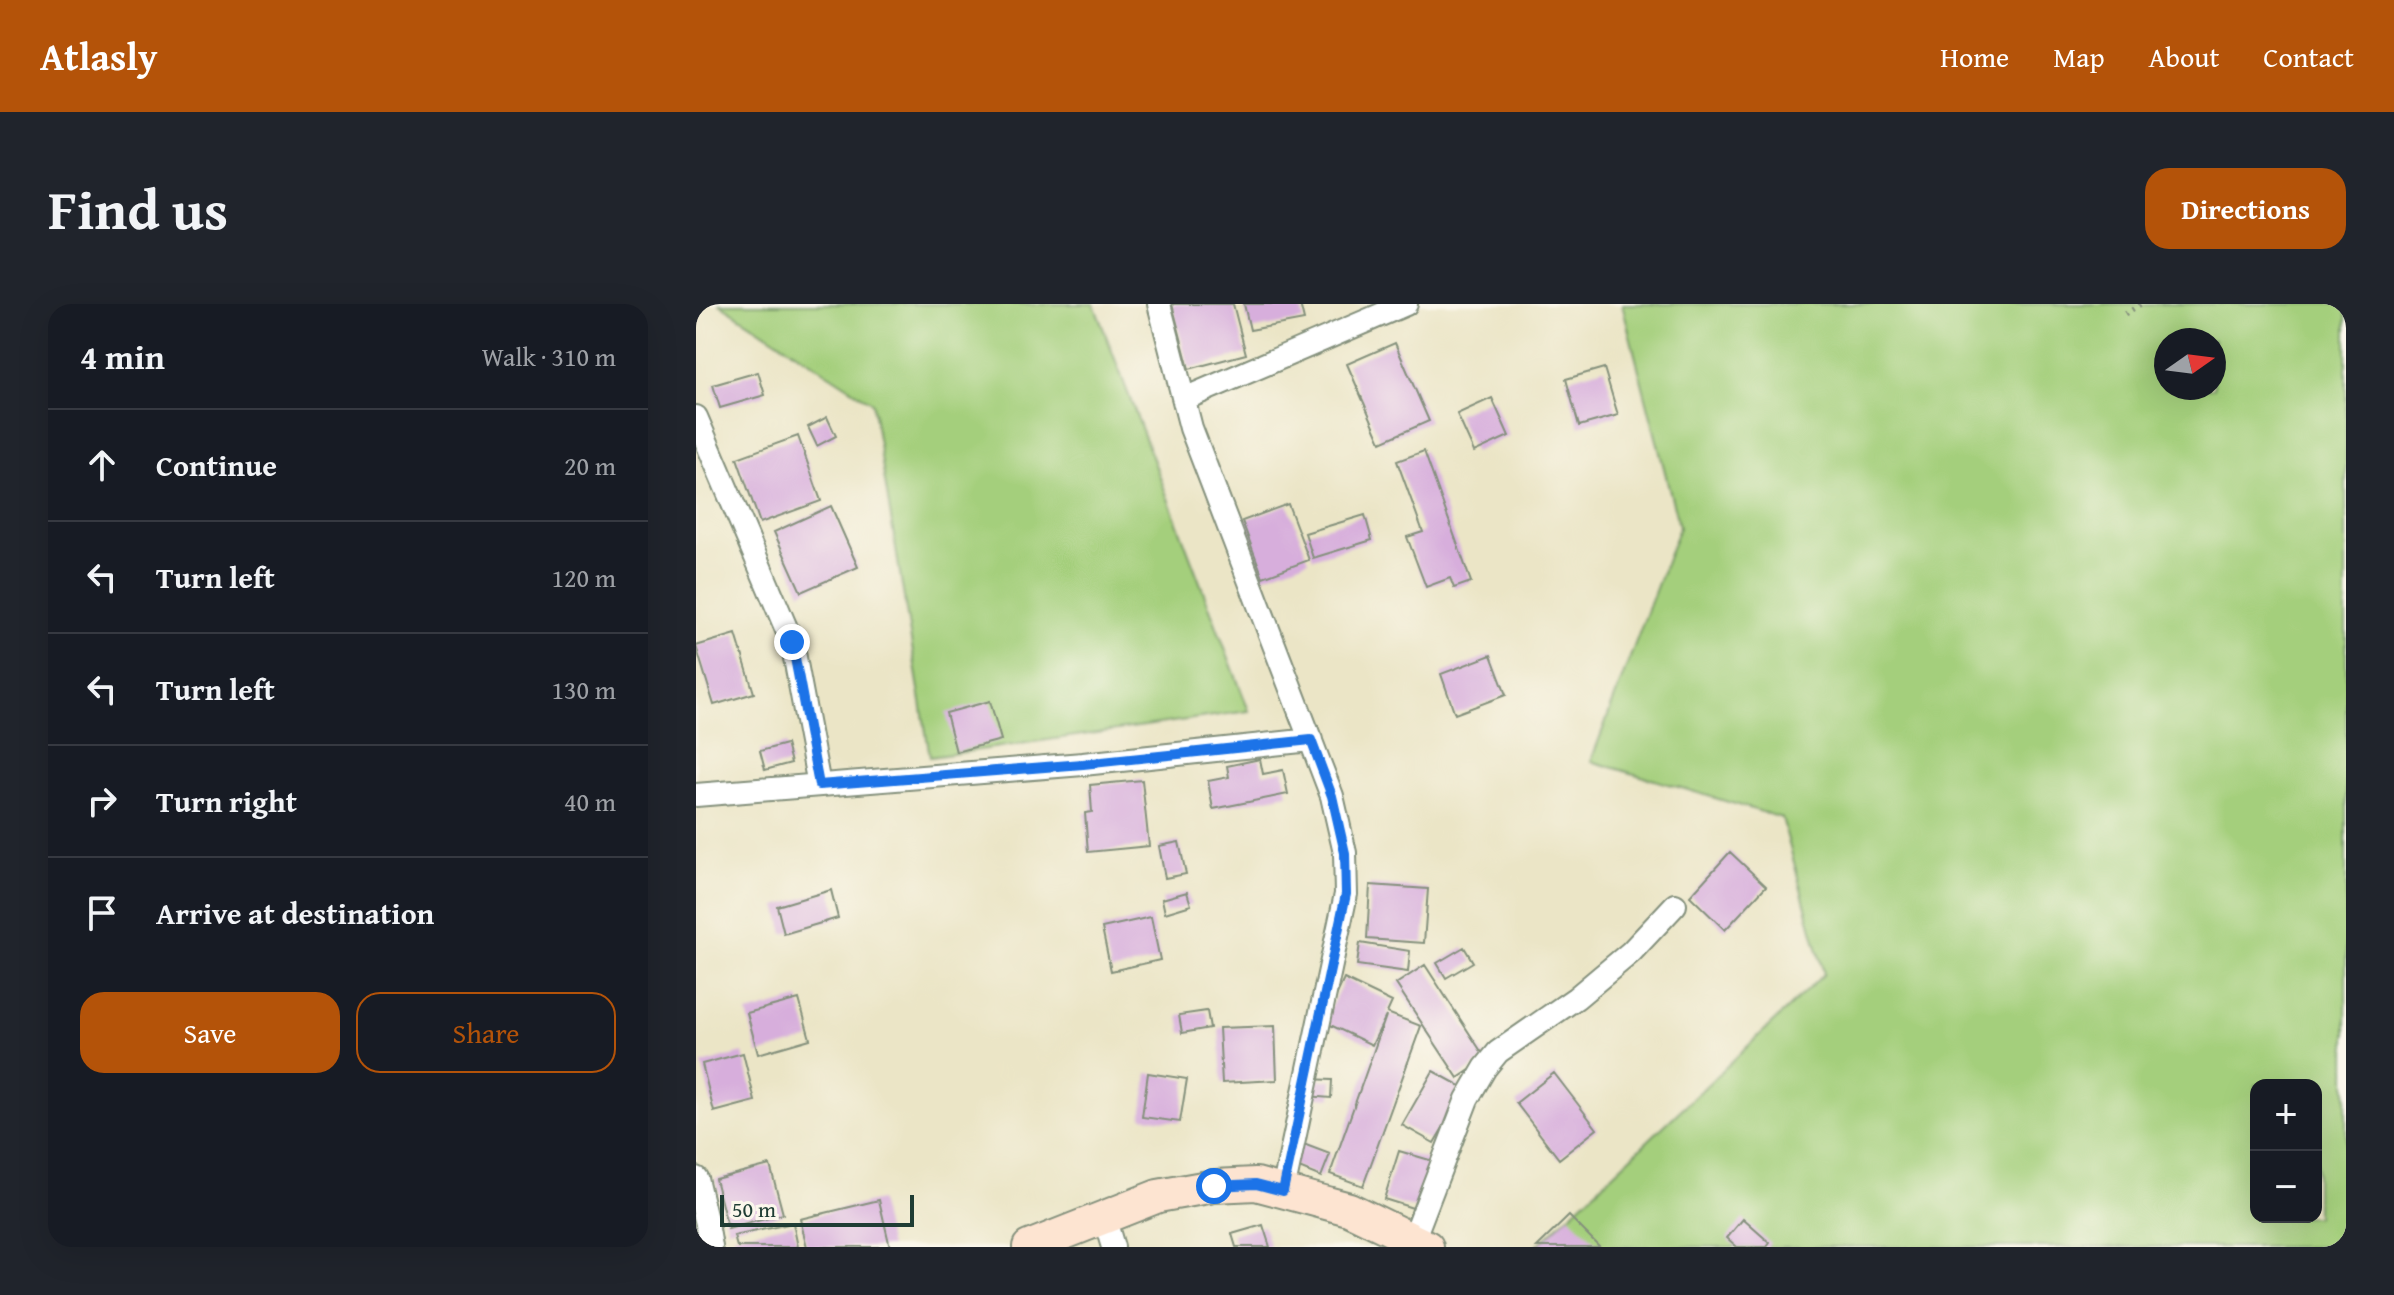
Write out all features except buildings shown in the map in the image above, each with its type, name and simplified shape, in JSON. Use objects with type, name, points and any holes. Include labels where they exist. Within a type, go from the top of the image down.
[{"type":"street","points":[[1159,304],[1191,428],[1332,796],[1345,853],[1346,894],[1283,1191]]},
{"type":"street","points":[[1184,399],[1406,304]]},
{"type":"street","points":[[696,417],[792,642],[819,785]]},
{"type":"street","points":[[696,795],[1083,764],[1311,740]]},
{"type":"street","points":[[1029,1247],[1108,1232],[1158,1196],[1214,1186],[1256,1184],[1349,1209],[1420,1244],[1467,1099],[1485,1068],[1498,1052],[1576,998],[1631,952],[1675,905]]},
{"type":"street","points":[[696,1178],[711,1247]]},
{"type":"path","points":[[2125,314],[2141,304]]},
{"type":"green space","points":[[720,304],[1094,304],[1249,711],[930,757],[872,402]]},
{"type":"green space","points":[[1622,304],[2346,304],[2346,1247],[1536,1247],[1824,974],[1782,818],[1591,761],[1679,527]]},
{"type":"route","points":[[792,642],[819,785],[1083,764],[1311,740],[1332,796],[1345,853],[1346,894],[1283,1191],[1256,1184],[1214,1186]]}]
